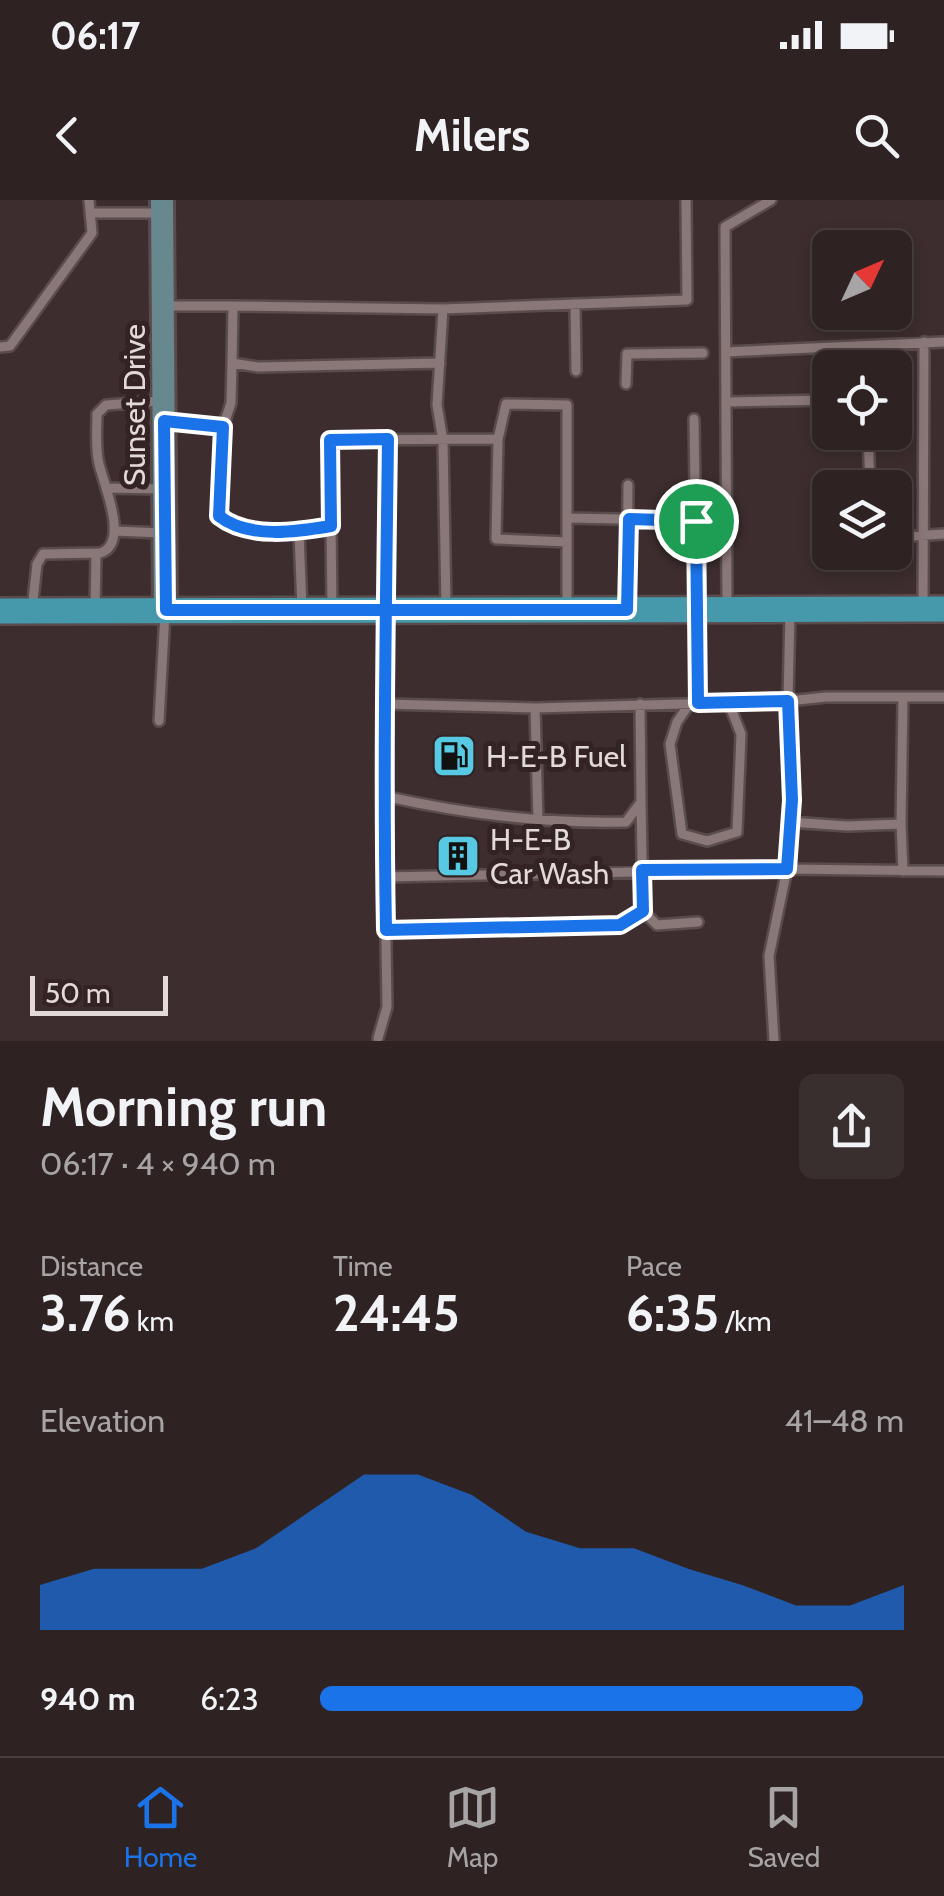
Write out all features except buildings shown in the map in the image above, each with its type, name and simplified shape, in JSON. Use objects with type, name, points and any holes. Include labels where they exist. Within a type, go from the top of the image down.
[{"type":"main road","points":[[0,612],[934,609]]},
{"type":"street","name":"Sunset Drive","points":[[162,206],[166,610]]},
{"type":"lane","points":[[0,347],[10,346],[92,232],[89,200]]},
{"type":"lane","points":[[163,306],[443,309],[687,300],[686,200]]},
{"type":"lane","points":[[728,610],[725,227],[771,200]]},
{"type":"lane","points":[[90,213],[162,206]]},
{"type":"lane","points":[[575,304],[576,371]]},
{"type":"lane","points":[[233,306],[231,403],[223,427],[219,516],[234,528],[299,532],[331,526]]},
{"type":"lane","points":[[443,309],[437,405],[443,441],[446,610]]},
{"type":"lane","points":[[924,342],[922,535],[934,609]]},
{"type":"lane","points":[[726,352],[944,342]]},
{"type":"lane","points":[[626,384],[627,354],[703,353]]},
{"type":"lane","points":[[232,363],[258,367],[440,363]]},
{"type":"lane","points":[[726,402],[812,400]]},
{"type":"lane","points":[[567,542],[496,539],[498,439],[506,404],[566,404],[567,518],[567,542],[567,610]]},
{"type":"lane","points":[[32,611],[37,564],[43,554],[108,550],[115,531],[98,460],[97,414],[106,406],[164,411],[223,427]]},
{"type":"lane","points":[[694,419],[698,610],[694,703],[677,722],[670,744],[682,834],[707,841],[737,832],[741,734],[728,701]]},
{"type":"lane","points":[[378,1038],[387,1007],[384,704],[388,439]]},
{"type":"lane","points":[[332,610],[330,440],[498,439]]},
{"type":"lane","points":[[627,610],[628,485]]},
{"type":"lane","points":[[106,488],[164,489]]},
{"type":"lane","points":[[567,518],[727,521]]},
{"type":"lane","points":[[115,531],[164,534]]},
{"type":"lane","points":[[299,532],[302,610]]},
{"type":"lane","points":[[912,536],[944,534]]},
{"type":"lane","points":[[95,611],[96,553]]},
{"type":"lane","points":[[159,721],[166,610]]},
{"type":"lane","points":[[774,1041],[769,956],[787,869],[790,822],[790,610]]},
{"type":"lane","points":[[384,704],[535,708],[826,697],[944,697]]},
{"type":"lane","points":[[903,697],[903,871]]},
{"type":"lane","points":[[640,704],[643,911],[657,925],[698,922]]},
{"type":"lane","points":[[535,708],[538,820]]},
{"type":"lane","points":[[384,796],[494,817],[538,820],[626,822],[641,802]]},
{"type":"lane","points":[[790,822],[902,824]]},
{"type":"lane","points":[[385,877],[642,870],[944,871]]},
{"type":"lane","points":[[386,930],[620,925],[643,911]]},
{"type":"place","name":"H-E-B Fuel","points":[[454,756]]},
{"type":"place","name":"H-E-B Car Wash","points":[[458,856]]},
{"type":"route","points":[[696,521],[629,519],[627,610],[567,610],[386,610],[166,610],[164,421],[223,427],[219,516],[234,528],[299,532],[331,526],[330,440],[388,439],[386,610],[383,748],[386,930],[620,925],[643,911],[642,870],[787,869],[792,800],[788,701],[698,703],[696,521]]}]
